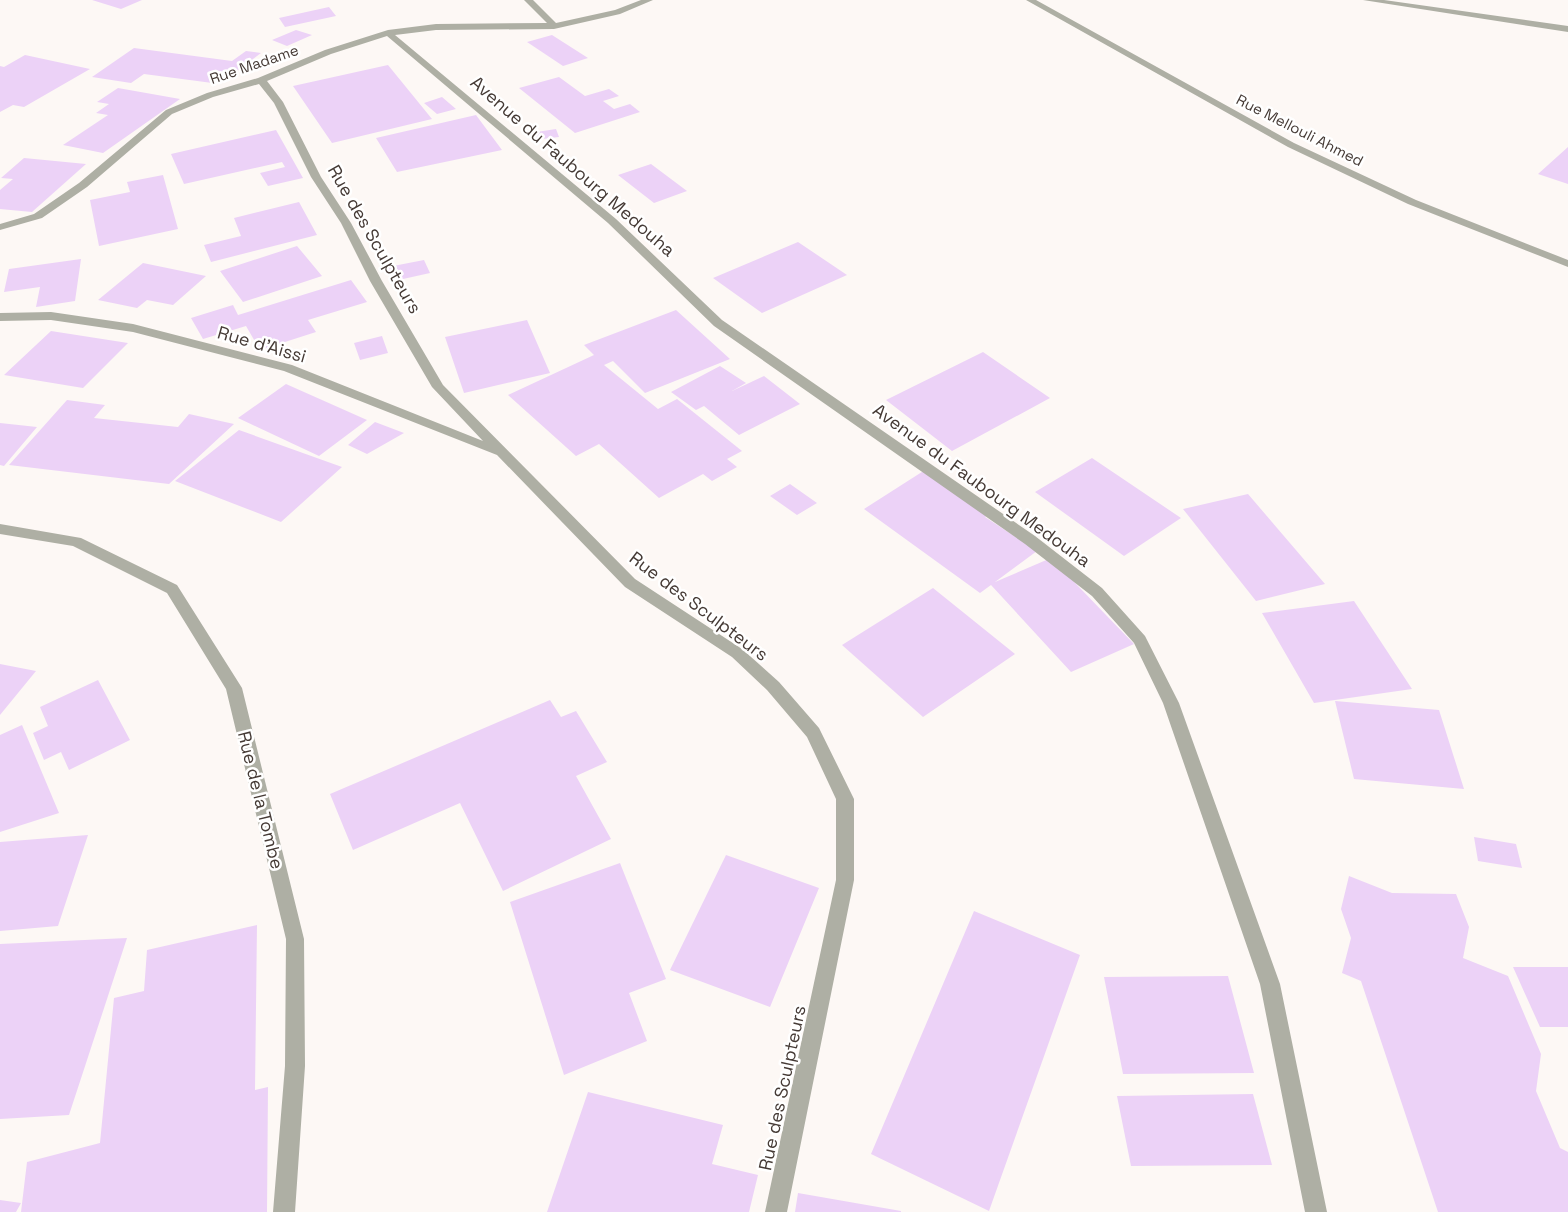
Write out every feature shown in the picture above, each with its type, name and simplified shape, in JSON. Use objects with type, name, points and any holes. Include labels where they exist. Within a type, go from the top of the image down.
[{"type":"street","points":[[528,0],[554,26]]},
{"type":"street","name":"Rue Madame","points":[[0,227],[38,216],[56,204],[83,185],[169,112],[210,95],[261,80],[328,52],[387,33],[436,27],[554,26],[617,12],[649,0]]},
{"type":"street","name":"Rue Mellouli Ahmed","points":[[1030,0],[1291,145],[1412,202],[1568,264]]},
{"type":"street","points":[[1367,0],[1568,28]]},
{"type":"street","name":"Avenue du Faubourg Medouha","points":[[387,33],[612,221],[718,323],[1030,540],[1097,592],[1140,640],[1171,703],[1270,984],[1316,1212]]},
{"type":"street","name":"Rue des Sculpteurs","points":[[261,80],[278,102],[316,177],[346,223],[376,281],[438,387],[630,583],[736,653],[773,686],[813,733],[845,799],[845,880],[776,1212]]},
{"type":"street","name":"Rue d'Aissi","points":[[0,317],[51,316],[133,328],[288,368],[502,453]]},
{"type":"street","name":"Rue de la Tombe","points":[[0,529],[76,542],[172,589],[234,688],[295,939],[295,1066],[284,1212]]},
{"type":"building","points":[[92,0],[142,0],[121,9]]},
{"type":"building","points":[[329,7],[336,16],[285,27],[279,18]]},
{"type":"building","points":[[296,30],[312,35],[287,46],[272,40]]},
{"type":"building","points":[[552,35],[588,58],[563,66],[527,42]]},
{"type":"building","points":[[134,48],[232,61],[246,51],[261,53],[220,84],[144,74],[131,83],[92,77]]},
{"type":"building","points":[[25,55],[90,69],[24,107],[13,105],[0,112],[0,66],[4,67]]},
{"type":"building","points":[[388,65],[432,119],[332,143],[293,86]]},
{"type":"building","points":[[559,77],[585,96],[609,89],[619,96],[603,101],[614,109],[630,104],[640,112],[575,133],[519,88]]},
{"type":"building","points":[[118,88],[180,99],[103,153],[63,145],[108,115],[96,113],[109,104],[97,102]]},
{"type":"building","points":[[442,97],[456,109],[437,114],[424,103]]},
{"type":"building","points":[[476,115],[502,150],[397,172],[376,138]]},
{"type":"building","points":[[556,129],[559,137],[534,140],[530,133]]},
{"type":"building","points":[[276,130],[303,178],[268,186],[260,173],[285,167],[282,162],[184,184],[171,154]]},
{"type":"building","points":[[1568,147],[1568,184],[1538,174]]},
{"type":"building","points":[[24,158],[86,164],[32,212],[0,209],[0,190],[13,179],[1,178]]},
{"type":"building","points":[[651,164],[687,191],[654,203],[618,175]]},
{"type":"building","points":[[163,175],[178,229],[99,246],[90,200],[130,192],[127,182]]},
{"type":"building","points":[[299,202],[317,235],[211,262],[204,245],[241,236],[234,218]]},
{"type":"building","points":[[798,242],[847,275],[762,313],[713,278]]},
{"type":"building","points":[[297,246],[322,276],[243,302],[220,271]]},
{"type":"building","points":[[81,259],[75,301],[36,307],[40,287],[4,292],[9,269]]},
{"type":"building","points":[[424,260],[430,273],[394,281],[388,267]]},
{"type":"building","points":[[143,263],[206,276],[173,305],[147,300],[137,308],[98,300]]},
{"type":"building","points":[[351,280],[367,302],[308,320],[316,332],[260,350],[246,326],[203,339],[191,318],[233,305],[238,315]]},
{"type":"building","points":[[676,310],[730,359],[645,393],[613,361],[604,365],[658,409],[677,399],[742,451],[727,459],[737,467],[712,481],[703,474],[659,498],[599,444],[576,456],[508,395],[594,355],[584,345]]},
{"type":"building","points":[[527,320],[550,373],[464,393],[445,337]]},
{"type":"building","points":[[51,331],[128,343],[83,388],[4,375]]},
{"type":"building","points":[[382,336],[388,353],[360,360],[354,343]]},
{"type":"building","points":[[983,352],[1050,398],[952,451],[886,400]]},
{"type":"building","points":[[720,366],[746,383],[732,391],[764,376],[800,404],[739,435],[704,406],[696,410],[671,392]]},
{"type":"building","points":[[286,384],[367,420],[319,456],[238,418]]},
{"type":"building","points":[[67,400],[105,405],[94,418],[178,427],[189,414],[234,424],[169,484],[9,465]]},
{"type":"building","points":[[375,422],[404,433],[367,454],[348,445]]},
{"type":"building","points":[[0,423],[37,427],[4,466],[0,465]]},
{"type":"building","points":[[239,430],[342,467],[281,522],[175,481]]},
{"type":"building","points":[[1092,458],[1181,518],[1124,556],[1035,492]]},
{"type":"building","points":[[925,470],[990,513],[985,517],[1037,551],[995,582],[1051,558],[1134,644],[1071,672],[991,585],[980,593],[864,509]]},
{"type":"building","points":[[790,484],[817,503],[797,515],[770,496]]},
{"type":"building","points":[[1248,494],[1325,584],[1256,601],[1183,509]]},
{"type":"building","points":[[933,588],[1015,654],[923,717],[842,645]]},
{"type":"building","points":[[1354,601],[1412,689],[1314,703],[1262,613]]},
{"type":"building","points":[[0,664],[36,671],[0,715]]},
{"type":"building","points":[[98,680],[130,740],[69,770],[61,752],[44,760],[33,733],[48,726],[40,707]]},
{"type":"building","points":[[550,700],[561,717],[576,711],[607,762],[576,776],[611,839],[503,891],[460,803],[353,850],[330,794]]},
{"type":"building","points":[[1335,701],[1439,710],[1464,789],[1354,779]]},
{"type":"building","points":[[22,725],[59,813],[0,832],[0,735]]},
{"type":"building","points":[[88,835],[58,926],[0,931],[0,842]]},
{"type":"building","points":[[1474,837],[1516,844],[1522,868],[1478,861]]},
{"type":"building","points":[[726,855],[819,888],[770,1007],[670,970]]},
{"type":"building","points":[[620,863],[666,979],[629,993],[647,1041],[564,1075],[510,902]]},
{"type":"building","points":[[1349,876],[1392,893],[1456,894],[1469,927],[1463,958],[1508,976],[1541,1054],[1536,1091],[1560,1148],[1568,1152],[1568,1212],[1438,1212],[1361,981],[1342,973],[1351,938],[1341,909]]},
{"type":"building","points":[[974,911],[1080,955],[989,1211],[871,1154]]},
{"type":"building","points":[[257,925],[255,1090],[268,1087],[267,1212],[21,1212],[27,1162],[100,1143],[114,998],[144,991],[147,950]]},
{"type":"building","points":[[127,938],[69,1115],[0,1119],[0,944]]},
{"type":"building","points":[[1513,967],[1568,967],[1568,1027],[1540,1027]]},
{"type":"building","points":[[1228,976],[1254,1073],[1123,1074],[1104,977]]},
{"type":"building","points":[[588,1092],[723,1125],[712,1164],[758,1175],[749,1212],[547,1212]]},
{"type":"building","points":[[1253,1094],[1272,1165],[1131,1166],[1117,1096]]},
{"type":"building","points":[[798,1193],[901,1211],[901,1212],[795,1212]]},
{"type":"building","points":[[0,1200],[21,1203],[16,1212],[0,1212]]}]
